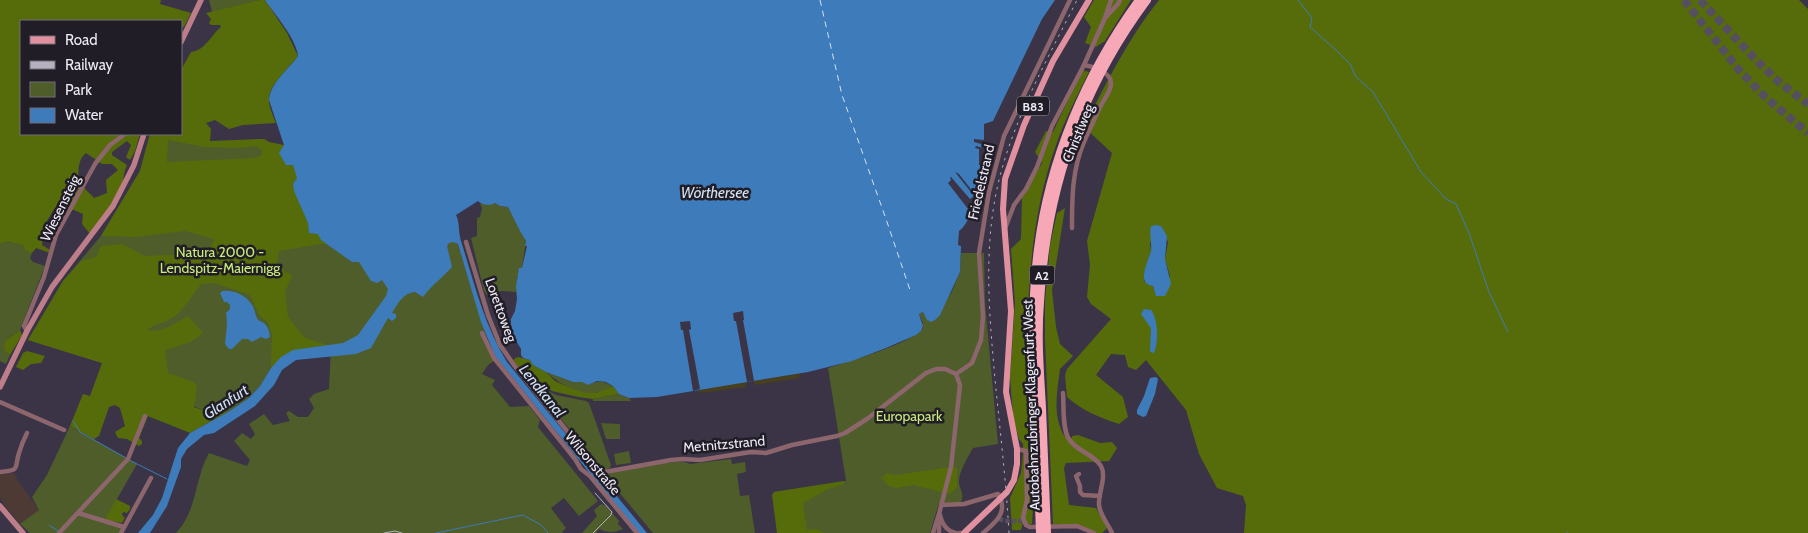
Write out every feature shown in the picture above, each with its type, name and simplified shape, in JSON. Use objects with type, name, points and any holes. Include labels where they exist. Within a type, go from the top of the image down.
[{"type":"highway","name":"Autobahnzubringer Klagenfurt West","points":[[1047,533],[1041,518],[1039,502],[1033,336],[1033,305],[1038,248],[1057,162],[1074,116],[1139,0]]},
{"type":"highway","name":"Autobahnzubringer Klagenfurt West","points":[[1103,64],[1147,0]]},
{"type":"highway","name":"Autobahnzubringer Klagenfurt West","points":[[1040,533],[1039,304],[1045,244],[1064,162],[1094,79]]},
{"type":"highway","points":[[1035,533],[1041,518]]},
{"type":"main road","points":[[182,40],[201,0]]},
{"type":"main road","name":"B83","points":[[960,533],[995,504],[1010,487],[1016,472],[1017,449],[1006,392],[1011,311],[1003,188],[1024,125],[1054,61],[1089,0]]},
{"type":"main road","points":[[0,387],[27,331],[52,288],[113,206],[134,165],[144,135]]},
{"type":"main road","points":[[0,506],[23,533]]},
{"type":"street","name":"Friedelstrand","points":[[956,374],[972,363],[981,340],[984,316],[979,253],[989,192],[1004,136],[1070,0]]},
{"type":"street","name":"Christlweg","points":[[1005,227],[1014,205],[1026,189],[1038,167],[1052,126],[1084,65],[1111,0]]},
{"type":"street","points":[[1105,18],[1120,0]]},
{"type":"street","name":"Christlweg","points":[[1072,228],[1072,186],[1078,159],[1084,141],[1111,83],[1107,75],[1092,66],[1084,65]]},
{"type":"street","name":"Wiesensteig","points":[[27,331],[24,326],[44,278],[56,235],[95,164],[110,145],[124,135]]},
{"type":"street","name":"Lorettoweg","points":[[466,242],[488,315],[505,353],[583,451],[603,471]]},
{"type":"street","name":"Wilsonstraße","points":[[482,333],[494,358],[581,469],[590,476],[637,533]]},
{"type":"street","name":"Metnitzstrand","points":[[603,471],[607,472],[677,460],[700,460],[751,452],[766,453],[792,445],[837,436],[867,419],[926,373],[936,369],[945,369],[956,374]]},
{"type":"street","points":[[932,533],[939,514],[950,467],[957,424],[960,385],[956,374]]},
{"type":"street","points":[[1063,393],[1064,418],[1070,441],[1088,454],[1102,468],[1100,510],[1112,533]]},
{"type":"street","points":[[0,402],[64,430]]},
{"type":"street","points":[[59,533],[128,459],[145,416]]},
{"type":"street","points":[[0,472],[14,471],[17,468],[20,451],[27,433]]},
{"type":"street","points":[[1017,449],[1026,452],[1027,500],[1023,518],[1026,525],[1030,527],[1077,526],[1094,533]]},
{"type":"street","points":[[1079,474],[1076,476],[1082,495],[1100,496]]},
{"type":"street","points":[[121,533],[151,478]]},
{"type":"street","points":[[941,505],[964,504],[998,494],[1002,506],[999,519],[983,533]]},
{"type":"street","points":[[78,513],[124,527]]},
{"type":"street","points":[[939,514],[939,533]]},
{"type":"street","points":[[939,514],[945,528],[949,531],[960,533]]},
{"type":"shaded area","points":[[14,473],[39,510],[20,524],[0,497],[0,474]]},
{"type":"green space","points":[[0,0],[161,0],[160,4],[191,13],[184,27],[182,27],[182,20],[20,20],[20,135],[140,135],[130,160],[126,157],[131,145],[127,141],[112,152],[112,155],[127,165],[122,185],[111,206],[90,234],[82,224],[83,214],[74,210],[54,209],[44,226],[42,245],[50,250],[50,253],[36,248],[32,253],[25,251],[23,245],[8,242],[0,244]],"holes":[[[86,153],[102,164],[112,164],[118,170],[106,180],[107,193],[94,198],[79,178],[78,169],[83,156]]]},
{"type":"green space","points":[[209,0],[259,0],[212,12]]},
{"type":"green space","points":[[265,0],[287,33],[298,56],[275,83],[269,95],[271,111],[276,123],[243,125],[229,129],[215,120],[206,123],[211,129],[210,141],[264,139],[284,145],[297,178],[293,184],[294,191],[308,223],[309,233],[319,234],[321,240],[328,243],[279,251],[276,267],[292,275],[285,292],[288,317],[305,338],[331,346],[310,348],[281,357],[271,368],[272,334],[268,323],[259,315],[250,295],[214,283],[201,284],[179,313],[147,330],[163,329],[188,316],[203,333],[191,342],[165,350],[168,373],[194,382],[197,387],[194,407],[202,410],[210,404],[228,412],[190,433],[148,416],[139,438],[142,444],[139,446],[127,439],[118,438],[115,432],[125,426],[120,408],[115,405],[109,407],[99,436],[94,439],[70,426],[83,394],[90,396],[102,363],[28,340],[63,281],[81,261],[96,257],[101,246],[122,244],[145,256],[208,253],[214,239],[185,231],[136,237],[101,236],[140,171],[150,135],[182,135],[182,68],[191,52],[201,48],[221,27],[220,25],[211,25],[209,23],[211,19],[206,13]],"holes":[[[168,140],[205,147],[239,148],[255,146],[262,150],[262,155],[255,158],[167,162]]]},
{"type":"green space","points":[[1094,0],[1131,0],[1105,41],[1096,47],[1085,43],[1091,27],[1084,17]]},
{"type":"green space","points":[[1159,0],[1799,0],[1808,9],[1808,533],[1244,533],[1246,505],[1243,496],[1217,488],[1199,454],[1186,410],[1146,360],[1136,370],[1128,367],[1125,355],[1111,354],[1096,375],[1123,397],[1128,417],[1119,424],[1079,407],[1067,397],[1065,375],[1067,369],[1111,319],[1091,304],[1087,297],[1090,265],[1087,241],[1112,153],[1084,127],[1118,62]],"holes":[[[1161,226],[1168,242],[1165,259],[1170,276],[1155,293],[1153,286],[1144,281],[1151,251],[1150,243]]]},
{"type":"green space","points":[[1082,70],[1089,72],[1067,118],[1047,173],[1032,251],[1028,304],[1027,367],[1033,472],[1032,524],[1023,523],[1021,530],[1012,530],[1010,498],[1021,473],[1023,444],[1019,439],[1013,416],[1010,377],[1015,303],[1011,249],[1021,239],[1022,198],[1042,163],[1035,152],[1046,131],[1053,132]]},
{"type":"green space","name":"Natura 2000 - Lendspitz-Maiernigg","points":[[150,135],[210,142],[264,139],[458,244],[494,361],[488,365],[482,374],[495,380],[492,385],[510,407],[529,406],[540,420],[538,427],[598,501],[579,516],[564,498],[551,508],[566,528],[563,533],[176,533],[188,514],[209,453],[247,466],[250,460],[234,441],[242,433],[251,439],[255,434],[249,424],[264,414],[273,425],[290,421],[286,413],[289,411],[298,417],[308,417],[314,408],[309,399],[314,394],[329,389],[331,346],[271,368],[260,386],[249,398],[228,412],[210,404],[202,410],[194,406],[169,424],[148,416],[102,363],[28,340],[63,281],[101,236],[140,171]]},
{"type":"green space","points":[[495,203],[508,207],[526,241],[522,268],[517,277],[517,292],[501,291],[488,296],[484,291],[471,238],[477,236],[477,218],[480,217],[482,208],[480,204]]},
{"type":"green space","points":[[1065,208],[1052,290],[1060,344],[1073,356],[1060,369],[1056,404],[1057,413],[1058,421],[1065,437],[1072,438],[1072,436],[1078,435],[1100,443],[1112,442],[1117,448],[1109,461],[1066,463],[1064,468],[1069,505],[1096,508],[1107,528],[1102,533],[1097,533],[1080,525],[1053,524],[1045,301],[1050,245],[1057,213]]},
{"type":"green space","points":[[8,242],[23,245],[25,251],[32,253],[30,258],[33,262],[45,266],[20,330],[5,341],[6,352],[10,355],[6,364],[0,361],[0,244]]},
{"type":"green space","name":"Europapark","points":[[961,253],[984,253],[985,304],[998,444],[973,448],[959,479],[962,494],[961,503],[939,503],[930,533],[779,533],[774,492],[846,481],[828,368],[907,340],[923,328],[919,314],[923,312],[929,321],[935,320],[952,291],[960,272]]},
{"type":"green space","points":[[20,330],[22,335],[10,355],[4,348],[5,341]]},
{"type":"green space","points":[[27,351],[45,356],[41,363],[31,364],[23,370],[16,367],[23,353]]},
{"type":"green space","points":[[518,357],[530,360],[533,365],[546,372],[555,381],[573,389],[586,393],[597,393],[613,386],[619,394],[593,399],[552,391],[529,378],[514,362],[514,359]]},
{"type":"green space","points":[[546,372],[573,382],[583,382],[588,385],[600,382],[613,386],[599,393],[585,393],[570,388]]},
{"type":"green space","points":[[536,385],[556,395],[589,403],[611,465],[610,468],[603,470],[534,386]]},
{"type":"green space","points":[[619,394],[629,398],[631,401],[593,401],[593,399]]},
{"type":"green space","points":[[601,423],[620,424],[620,439],[606,439]]},
{"type":"green space","points":[[70,426],[137,464],[105,520],[77,511],[58,533],[30,533],[20,524],[39,510],[32,497],[47,475]]},
{"type":"green space","points":[[629,451],[631,463],[616,465],[614,454]]},
{"type":"green space","points":[[731,459],[732,464],[745,462],[746,472],[737,474],[740,496],[749,495],[755,533],[653,533],[613,485],[607,475],[664,463],[684,462],[690,464]]},
{"type":"green space","points":[[951,467],[957,468],[957,487],[950,494],[913,485],[896,488],[887,485],[880,478],[886,473],[896,475]]},
{"type":"green space","points":[[844,481],[844,484],[826,490],[803,503],[807,530],[817,529],[824,533],[777,533],[772,495],[774,492]]},
{"type":"green space","points":[[116,499],[130,506],[127,513],[123,512],[122,515],[125,518],[122,523],[105,520]]},
{"type":"green space","points":[[601,504],[606,506],[619,521],[618,524],[623,529],[611,532],[599,529],[596,533],[582,533],[597,516],[594,510]]},
{"type":"green space","points":[[77,515],[119,526],[122,529],[119,533],[61,533]]},
{"type":"sand","points":[[801,373],[799,378],[756,385],[754,383],[754,381]]},
{"type":"sand","points":[[747,382],[745,387],[700,392],[700,389]]},
{"type":"water","name":"Wörthersee","points":[[265,0],[1055,0],[1042,19],[993,121],[984,124],[984,140],[974,139],[974,142],[985,145],[984,148],[976,146],[975,148],[979,149],[979,165],[990,170],[984,188],[980,192],[980,202],[976,207],[974,204],[977,197],[959,174],[955,172],[974,196],[970,199],[950,177],[951,180],[948,183],[968,209],[972,206],[975,209],[959,231],[958,245],[961,246],[960,272],[940,315],[931,322],[927,320],[923,312],[919,314],[923,326],[916,335],[852,361],[808,372],[657,397],[629,398],[619,394],[613,386],[606,382],[597,381],[588,385],[582,382],[573,382],[546,372],[533,365],[530,360],[523,358],[521,349],[515,339],[511,328],[511,319],[515,311],[517,299],[516,286],[519,268],[522,268],[527,246],[525,246],[526,241],[508,207],[495,203],[491,205],[484,204],[478,201],[456,215],[461,241],[480,303],[492,333],[507,362],[647,533],[638,533],[495,356],[481,322],[458,244],[453,242],[447,246],[452,267],[423,297],[415,292],[407,294],[401,299],[392,313],[396,314],[396,318],[392,321],[388,318],[371,348],[356,354],[296,360],[282,370],[274,385],[255,406],[214,433],[204,435],[187,449],[181,459],[181,467],[167,506],[150,533],[138,533],[153,515],[162,498],[178,448],[190,433],[249,398],[281,357],[293,350],[343,343],[358,335],[386,296],[388,289],[382,280],[377,283],[371,281],[359,262],[352,262],[321,240],[318,234],[309,233],[308,223],[294,191],[293,184],[297,178],[293,165],[286,165],[279,153],[284,145],[269,100],[276,82],[298,56],[289,34]]},
{"type":"water","points":[[1151,226],[1161,226],[1167,236],[1165,259],[1171,284],[1165,296],[1156,296],[1153,286],[1144,280],[1151,251]]},
{"type":"water","points":[[223,291],[235,292],[246,298],[253,307],[258,320],[267,326],[270,337],[266,339],[261,337],[252,342],[248,339],[242,339],[232,349],[229,349],[225,344],[226,313],[230,309],[230,305],[224,302],[220,293]]},
{"type":"water","points":[[1144,309],[1151,310],[1155,319],[1157,337],[1154,353],[1150,352],[1151,328],[1141,314]]},
{"type":"water","points":[[1156,377],[1158,379],[1155,394],[1146,416],[1143,417],[1137,414],[1137,410],[1150,378]]},
{"type":"pier","points":[[743,311],[754,381],[747,382],[733,313]]},
{"type":"pier","points":[[690,321],[691,329],[689,330],[700,389],[693,391],[680,322]]},
{"type":"waterway","points":[[1298,0],[1312,18],[1310,27],[1350,64],[1356,77],[1373,92],[1421,172],[1446,199],[1456,204],[1469,233],[1489,292],[1508,332]]},
{"type":"waterway","points":[[73,421],[80,432],[126,458]]},
{"type":"waterway","points":[[129,460],[167,479]]},
{"type":"waterway","points":[[436,533],[523,515],[541,525],[548,533]]},
{"type":"waterway","points":[[49,525],[58,531]]},
{"type":"ferry route","points":[[820,0],[842,95],[911,293]]},
{"type":"tunnel","points":[[1684,0],[1739,70],[1765,97],[1808,133]]},
{"type":"tunnel","points":[[1700,0],[1754,58],[1779,82],[1808,104]]},
{"type":"tunnel","points":[[999,519],[1023,521]]},
{"type":"tram line","points":[[593,533],[612,512],[595,493]]},
{"type":"tram line","points":[[384,533],[395,531],[402,533]]},
{"type":"railway","points":[[1009,533],[989,304],[989,254],[994,205],[1006,156],[1023,110],[1077,0]]},
{"type":"water label","name":"Lendkanal","points":[[542,391]]},
{"type":"water label","name":"Glanfurt","points":[[226,402]]}]
